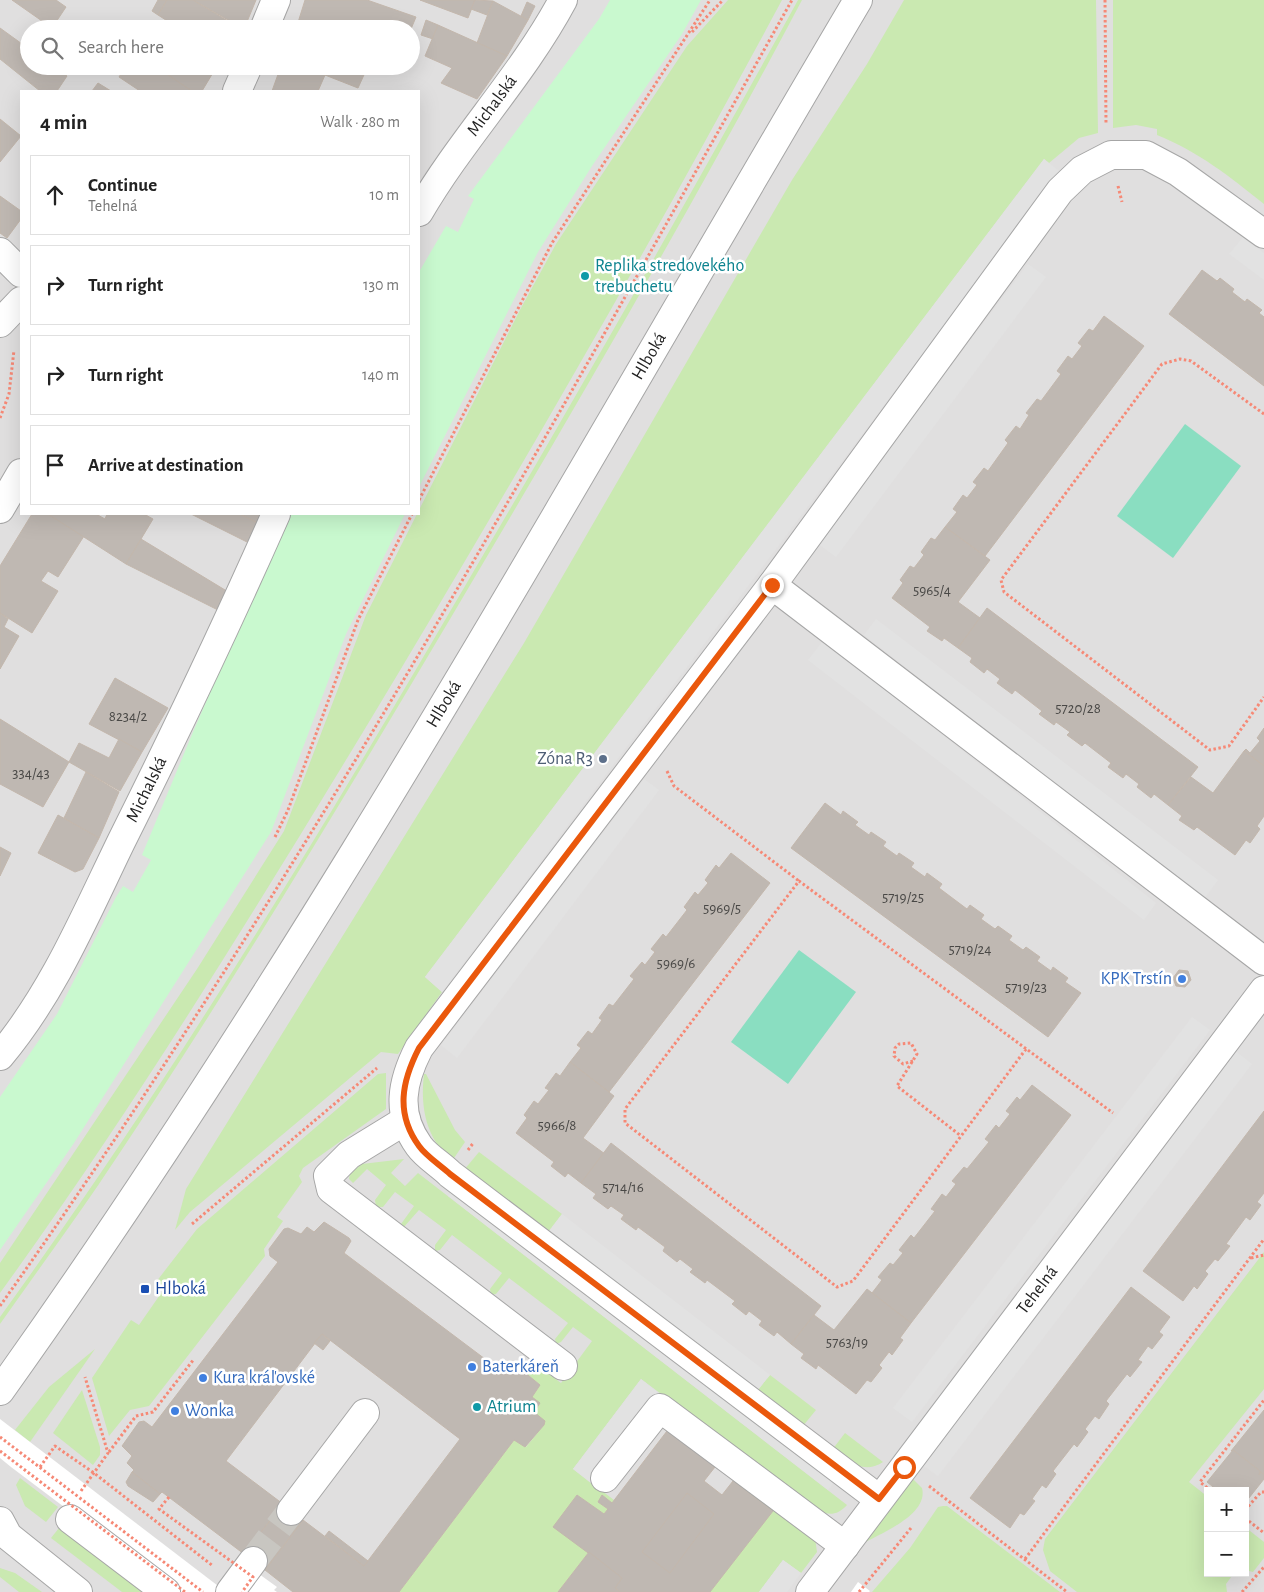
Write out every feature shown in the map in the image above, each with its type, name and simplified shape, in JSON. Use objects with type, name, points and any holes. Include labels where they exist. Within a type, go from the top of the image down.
[{"type":"street","points":[[268,20],[276,0]]},
{"type":"street","name":"Michalská","points":[[420,210],[439,177],[522,65],[564,0]]},
{"type":"street","name":"Hlboká","points":[[0,1390],[122,1217],[305,932],[588,462],[858,0]]},
{"type":"street","points":[[237,90],[244,75]]},
{"type":"street","points":[[879,1499],[450,1174],[419,1146],[406,1120],[402,1090],[410,1066],[419,1048],[772,585],[1060,191],[1082,170],[1111,155],[1146,155],[1178,172],[1264,234]]},
{"type":"street","points":[[0,252],[20,272]]},
{"type":"street","points":[[0,323],[20,302]]},
{"type":"street","points":[[0,509],[20,475]]},
{"type":"street","name":"Michalská","points":[[0,1056],[24,1027],[70,945],[201,681],[276,515]]},
{"type":"street","points":[[772,585],[1264,961]]},
{"type":"street","name":"Tehelná","points":[[810,1592],[1264,990]]},
{"type":"street","points":[[406,1120],[349,1155],[328,1176],[331,1188],[563,1366]]},
{"type":"street","points":[[605,1478],[660,1408],[845,1546]]},
{"type":"street","points":[[291,1511],[365,1413]]},
{"type":"street","points":[[70,1519],[166,1592]]},
{"type":"street","points":[[2,1531],[78,1592]]},
{"type":"street","points":[[238,1590],[253,1561]]},
{"type":"path","points":[[420,498],[552,243],[688,37],[710,0]]},
{"type":"path","points":[[688,37],[723,0]]},
{"type":"path","points":[[0,1306],[92,1177],[228,966],[331,798],[496,525],[792,0]]},
{"type":"path","points":[[1106,0],[1106,126]]},
{"type":"path","points":[[1264,414],[1190,361],[1180,359],[1162,364],[1001,580],[1004,592],[1210,750],[1229,746],[1264,697]]},
{"type":"path","points":[[275,837],[288,810],[358,620],[411,515]]},
{"type":"path","points":[[653,741],[674,786],[799,881],[1113,1112]]},
{"type":"path","points":[[799,881],[624,1109],[626,1123],[837,1287],[854,1281],[1026,1049]]},
{"type":"path","points":[[913,1061],[903,1064],[898,1061],[894,1056],[895,1048],[899,1044],[912,1043],[917,1054],[913,1061],[897,1086],[960,1136]]},
{"type":"path","points":[[192,1224],[383,1063]]},
{"type":"path","points":[[1024,1559],[1264,1239]]},
{"type":"path","points":[[1250,1258],[1264,1255]]},
{"type":"path","points":[[94,1473],[136,1416],[154,1412],[194,1359]]},
{"type":"path","points":[[85,1376],[108,1452]]},
{"type":"path","points":[[1206,1487],[1200,1482],[1264,1400]]},
{"type":"path","points":[[0,1437],[203,1592]]},
{"type":"path","points":[[40,1467],[55,1446],[94,1473],[238,1590],[253,1577],[159,1510],[169,1497]]},
{"type":"path","points":[[0,1451],[185,1592]]},
{"type":"path","points":[[928,1486],[1067,1592]]},
{"type":"path","points":[[1249,1506],[1261,1492],[1264,1492]]},
{"type":"path","points":[[1249,1521],[1264,1533]]},
{"type":"path","points":[[858,1592],[911,1528]]},
{"type":"path","points":[[1242,1592],[1264,1568]]},
{"type":"shaded area","points":[[0,0],[1264,0],[1264,1592],[0,1592]]},
{"type":"shaded area","name":"Zóna R3","points":[[1044,159],[1060,172],[442,992],[425,977]]},
{"type":"shaded area","points":[[1243,237],[1264,253],[1264,280],[1229,254]]},
{"type":"shaded area","points":[[1028,264],[1046,277],[836,557],[817,543]]},
{"type":"shaded area","points":[[876,619],[1218,880],[1204,899],[864,635]]},
{"type":"shaded area","points":[[823,641],[1156,903],[1144,920],[808,660]]},
{"type":"shaded area","name":"Zóna R3","points":[[644,779],[659,790],[457,1058],[441,1045]]},
{"type":"shaded area","points":[[1192,1017],[1210,1030],[912,1422],[893,1408]]},
{"type":"shaded area","points":[[1234,1050],[1252,1064],[938,1476],[921,1464]]},
{"type":"shaded area","points":[[456,1187],[835,1481],[828,1490],[448,1196]]},
{"type":"shaded area","points":[[562,1214],[770,1375],[757,1391],[549,1231]]},
{"type":"shaded area","points":[[641,1379],[660,1394],[592,1484],[573,1469]]},
{"type":"shaded area","points":[[783,1560],[801,1573],[787,1592],[759,1592]]},
{"type":"green space","points":[[610,0],[701,0],[682,34],[592,166],[538,252],[420,485],[420,270],[446,226],[458,232],[474,199],[468,196],[599,19]]},
{"type":"green space","points":[[728,0],[782,0],[681,185],[577,369],[363,732],[232,946],[142,1086],[96,1156],[0,1293],[0,1263],[197,969],[284,831],[366,615],[416,515],[420,515],[420,508],[521,308],[556,244],[687,46]]},
{"type":"green space","points":[[798,0],[802,0],[719,154],[633,306],[501,534],[282,899],[146,1114],[87,1202],[0,1324],[0,1317],[111,1158],[164,1078],[319,832],[467,583],[611,334]]},
{"type":"green space","points":[[904,0],[1096,0],[1098,133],[1079,138],[1049,163],[1044,159],[425,977],[442,992],[398,1054],[381,1052],[190,1212],[175,1230],[186,1189],[524,643],[792,180],[867,64]]},
{"type":"green space","points":[[1113,0],[1264,0],[1264,204],[1226,174],[1200,157],[1157,135],[1157,129],[1136,125],[1113,128]]},
{"type":"green space","points":[[1185,424],[1241,466],[1173,558],[1117,516]]},
{"type":"green space","points":[[287,515],[405,515],[346,634],[271,832],[74,1143],[0,1250],[0,1097],[57,1014],[123,886],[133,892],[151,860],[142,855]]},
{"type":"green space","points":[[799,950],[856,992],[788,1084],[731,1042]]},
{"type":"green space","points":[[386,1073],[386,1109],[303,1168],[299,1176],[302,1182],[277,1217],[283,1221],[264,1249],[265,1256],[149,1406],[130,1410],[109,1436],[92,1378],[131,1320],[139,1325],[164,1289],[156,1282],[197,1229],[378,1074]]},
{"type":"green space","points":[[424,1074],[426,1074],[455,1130],[465,1142],[452,1161],[436,1142],[427,1122],[423,1099]]},
{"type":"green space","points":[[479,1152],[562,1214],[549,1231],[464,1170]]},
{"type":"green space","points":[[404,1159],[391,1173],[405,1186],[418,1173],[847,1505],[841,1511],[834,1513],[819,1512],[641,1379],[573,1469],[614,1500],[612,1503],[602,1495],[598,1502],[608,1509],[604,1514],[577,1495],[554,1527],[589,1552],[558,1592],[399,1592],[514,1440],[526,1447],[544,1425],[544,1421],[534,1412],[532,1397],[540,1385],[525,1372],[530,1365],[536,1364],[561,1383],[592,1341],[573,1327],[561,1342],[556,1344],[555,1339],[568,1323],[509,1278],[496,1294],[491,1295],[490,1289],[502,1273],[452,1235],[440,1250],[435,1251],[435,1245],[446,1230],[419,1210],[403,1228],[401,1224],[414,1206],[395,1192],[383,1207],[376,1207],[375,1200],[386,1185],[367,1169],[353,1183],[349,1179],[350,1173],[362,1164]]},
{"type":"green space","points":[[1264,1252],[1264,1389],[1189,1482],[1204,1494],[1204,1577],[1231,1577],[1226,1584],[1227,1592],[1077,1592],[1050,1571],[1043,1550],[1045,1539]]},
{"type":"green space","points":[[95,1349],[30,1442],[15,1430],[49,1387]]},
{"type":"green space","points":[[770,1375],[816,1410],[803,1426],[757,1391]]},
{"type":"green space","points":[[82,1390],[100,1447],[100,1455],[93,1465],[53,1433]]},
{"type":"green space","points":[[845,1433],[883,1462],[876,1466],[863,1467],[850,1462],[832,1450]]},
{"type":"green space","points":[[737,1475],[815,1538],[817,1552],[801,1573],[783,1560],[759,1592],[710,1592],[772,1511],[733,1481]]},
{"type":"green space","points":[[20,1478],[58,1507],[46,1522],[25,1506],[16,1485]]},
{"type":"green space","points":[[912,1478],[922,1488],[922,1498],[918,1507],[901,1522],[860,1545]]},
{"type":"green space","points":[[947,1506],[1060,1592],[872,1592],[910,1548],[938,1507]]},
{"type":"green space","points":[[63,1523],[151,1592],[122,1592],[51,1538]]},
{"type":"green space","points":[[1249,1530],[1264,1542],[1264,1558],[1253,1572],[1249,1571]]},
{"type":"green space","points":[[0,1568],[15,1573],[42,1592],[19,1592],[0,1577]]},
{"type":"pier","points":[[0,1419],[226,1592],[177,1592],[11,1467],[0,1458]]},
{"type":"pier","points":[[259,1574],[277,1587],[274,1590],[277,1592],[234,1592]]},
{"type":"pier","points":[[858,1582],[870,1591],[851,1592]]},
{"type":"building","points":[[12,0],[56,0],[66,7],[57,20],[41,20]]},
{"type":"building","points":[[158,0],[167,0],[158,15],[152,11]]},
{"type":"building","points":[[167,0],[193,0],[226,20],[166,20],[158,15]]},
{"type":"building","points":[[193,0],[256,0],[248,20],[228,20]]},
{"type":"building","points":[[305,0],[367,0],[416,17],[415,20],[299,20]]},
{"type":"building","points":[[420,0],[475,0],[468,18]]},
{"type":"building","points":[[475,0],[493,1],[487,15],[471,9]]},
{"type":"building","points":[[493,1],[528,20],[507,56],[477,43]]},
{"type":"building","points":[[527,2],[535,6],[528,20],[521,16]]},
{"type":"building","points":[[426,20],[438,25],[433,39],[421,35]]},
{"type":"building","points":[[438,25],[507,56],[477,99],[441,83],[452,68],[425,56]]},
{"type":"building","points":[[0,28],[20,42],[20,75],[0,59]]},
{"type":"building","points":[[20,75],[67,76],[58,90],[39,90]]},
{"type":"building","points":[[120,75],[168,75],[191,90],[138,90],[119,77]]},
{"type":"building","points":[[168,75],[212,75],[203,90],[191,90]]},
{"type":"building","points":[[278,75],[325,75],[318,90],[272,90]]},
{"type":"building","points":[[325,75],[364,75],[358,88]]},
{"type":"building","points":[[98,83],[109,90],[93,90]]},
{"type":"building","points":[[0,119],[20,135],[20,137],[0,162]]},
{"type":"building","points":[[0,196],[20,210],[20,220],[7,238],[0,233]]},
{"type":"building","points":[[1202,270],[1217,281],[1220,278],[1234,289],[1232,292],[1245,302],[1247,299],[1262,310],[1259,313],[1264,317],[1264,386],[1169,314]]},
{"type":"building","points":[[1104,316],[1144,346],[985,556],[945,527],[957,512],[953,509],[963,495],[967,498],[977,485],[973,482],[984,468],[988,471],[1008,443],[1005,440],[1016,426],[1020,429],[1029,415],[1026,413],[1037,399],[1041,401],[1061,374],[1057,371],[1068,356],[1072,359],[1082,346],[1078,343],[1089,329],[1093,331]]},
{"type":"building","points":[[31,515],[50,515],[84,536],[58,577],[48,571],[41,581],[58,591],[32,633],[0,613],[0,566]]},
{"type":"building","points":[[50,515],[98,515],[105,519],[107,515],[146,515],[153,519],[126,564]]},
{"type":"building","points":[[193,515],[242,515],[260,524],[251,544]]},
{"type":"building","points":[[242,515],[264,515],[260,524]]},
{"type":"building","points":[[945,527],[990,560],[958,602],[980,618],[958,648],[944,638],[942,641],[927,631],[930,627],[892,598],[903,583],[900,580],[910,566],[914,568],[924,555],[921,552],[931,538],[935,540]]},
{"type":"building","points":[[141,539],[230,593],[222,612],[126,564]]},
{"type":"building","points":[[987,608],[1198,767],[1168,805],[1154,794],[1151,798],[1137,787],[1139,784],[1126,774],[1123,778],[1108,767],[1111,763],[1085,743],[1082,746],[1067,735],[1070,732],[1056,722],[1054,725],[1039,714],[1042,711],[1015,690],[1012,694],[997,683],[1000,679],[987,669],[984,673],[970,662],[972,658],[958,648]]},
{"type":"building","points":[[0,613],[8,619],[4,627],[19,636],[0,669]]},
{"type":"building","points":[[115,678],[168,708],[142,752],[89,724]]},
{"type":"building","points":[[0,719],[69,762],[43,807],[0,784]]},
{"type":"building","points":[[1264,728],[1264,766],[1244,751],[1246,749],[1250,753],[1260,741],[1257,738]]},
{"type":"building","points":[[119,739],[142,752],[120,791],[69,762],[79,743],[109,758]]},
{"type":"building","points":[[1244,751],[1264,766],[1264,816],[1257,826],[1260,829],[1250,843],[1246,840],[1235,855],[1197,827],[1194,830],[1179,820],[1182,816],[1168,805],[1191,777],[1213,793]]},
{"type":"building","points":[[86,772],[119,792],[99,838],[64,818]]},
{"type":"building","points":[[825,803],[841,815],[843,811],[858,822],[855,825],[869,835],[871,832],[886,842],[883,846],[897,856],[899,853],[914,863],[911,867],[925,877],[927,873],[942,884],[939,888],[967,909],[970,905],[984,915],[981,919],[995,929],[998,926],[1012,936],[1009,940],[1023,950],[1026,947],[1040,957],[1037,961],[1051,971],[1053,967],[1068,978],[1065,982],[1081,993],[1048,1037],[791,848]]},
{"type":"building","points":[[58,815],[99,838],[83,869],[75,872],[38,853]]},
{"type":"building","points":[[0,847],[11,853],[0,876]]},
{"type":"building","points":[[731,853],[770,883],[609,1092],[570,1062],[581,1048],[577,1045],[588,1031],[592,1034],[602,1020],[599,1018],[609,1004],[613,1006],[634,979],[630,976],[642,962],[645,965],[655,952],[651,949],[663,934],[666,937],[687,910],[684,907],[695,892],[698,895],[708,883],[705,880],[716,865],[719,868]]},
{"type":"building","name":"KPK Trstín","points":[[1179,970],[1188,971],[1191,980],[1185,987],[1176,986],[1173,978]]},
{"type":"building","points":[[570,1062],[614,1096],[583,1138],[605,1154],[581,1183],[568,1173],[565,1177],[551,1166],[554,1162],[516,1133],[527,1118],[524,1115],[534,1101],[538,1104],[549,1090],[545,1088],[556,1073],[560,1076]]},
{"type":"building","points":[[1032,1085],[1071,1115],[911,1323],[872,1293],[882,1280],[878,1277],[890,1263],[893,1265],[903,1253],[899,1250],[911,1235],[914,1238],[935,1211],[931,1209],[942,1194],[946,1197],[956,1184],[952,1181],[964,1167],[967,1169],[989,1142],[985,1139],[996,1125],[999,1128],[1010,1114],[1006,1111],[1017,1097],[1020,1100]]},
{"type":"building","points":[[1264,1111],[1264,1193],[1257,1202],[1261,1205],[1250,1220],[1246,1217],[1226,1244],[1230,1246],[1218,1261],[1215,1259],[1205,1271],[1208,1274],[1197,1289],[1194,1286],[1183,1301],[1143,1271]]},
{"type":"building","points":[[611,1143],[821,1306],[791,1344],[777,1332],[774,1336],[759,1325],[762,1321],[749,1311],[746,1315],[732,1304],[735,1301],[707,1280],[705,1283],[690,1272],[693,1269],[680,1259],[677,1262],[663,1251],[665,1247],[638,1227],[636,1230],[621,1219],[624,1215],[611,1206],[608,1209],[593,1198],[596,1194],[581,1183]]},
{"type":"building","name":"Atrium","points":[[324,1222],[351,1241],[344,1253],[505,1374],[513,1365],[517,1366],[540,1385],[532,1397],[540,1403],[534,1412],[545,1421],[544,1425],[525,1447],[514,1440],[399,1592],[293,1592],[265,1570],[303,1520],[364,1566],[460,1439],[322,1334],[226,1461],[283,1504],[244,1554],[162,1492],[160,1494],[132,1472],[134,1470],[127,1463],[132,1456],[122,1446],[139,1422],[144,1421],[152,1427],[278,1262],[270,1256],[269,1249],[284,1229],[288,1228],[301,1234],[307,1227],[314,1232]]},
{"type":"building","points":[[1131,1287],[1170,1317],[1159,1332],[1163,1335],[1152,1349],[1148,1346],[1138,1360],[1142,1362],[1130,1377],[1127,1374],[1106,1401],[1109,1404],[1099,1419],[1095,1416],[1085,1429],[1088,1432],[1077,1447],[1074,1444],[1053,1471],[1056,1474],[1046,1488],[1042,1485],[1032,1499],[1035,1501],[1024,1515],[1020,1513],[1010,1528],[970,1498]]},
{"type":"building","points":[[867,1289],[911,1323],[900,1338],[903,1340],[892,1355],[889,1352],[879,1365],[882,1368],[871,1382],[867,1380],[856,1394],[818,1365],[816,1369],[801,1358],[804,1354],[791,1344],[814,1315],[834,1330]]},
{"type":"building","points":[[322,1334],[330,1341],[323,1350],[314,1343]]},
{"type":"building","points":[[1264,1410],[1264,1475],[1261,1472],[1259,1475],[1260,1471],[1233,1450],[1231,1451]]},
{"type":"building","points":[[667,1431],[715,1467],[704,1481],[722,1495],[733,1481],[773,1511],[710,1592],[620,1592],[615,1588],[622,1578],[553,1527],[577,1495],[604,1514],[608,1509],[598,1502],[602,1495],[612,1503]]},
{"type":"building","points":[[1233,1450],[1260,1471],[1259,1475],[1261,1472],[1264,1475],[1264,1479],[1249,1498],[1249,1487],[1213,1487],[1207,1482]]},
{"type":"building","points":[[132,1472],[160,1494],[153,1502],[128,1486],[126,1482]]},
{"type":"building","points":[[687,1493],[714,1514],[670,1573],[642,1552]]},
{"type":"building","points":[[283,1504],[303,1520],[265,1570],[244,1554]]},
{"type":"building","points":[[329,1531],[368,1561],[364,1566],[325,1536]]},
{"type":"building","points":[[589,1552],[622,1578],[615,1588],[620,1592],[558,1592]]},
{"type":"tunnel","points":[[253,1561],[291,1511]]},
{"type":"place","name":"Replika stredovekého trebuchetu","points":[[585,276]]},
{"type":"place","name":"Zóna R3","points":[[603,759]]},
{"type":"place","name":"KPK Trstín","points":[[1182,979]]},
{"type":"place","name":"Hlboká","points":[[145,1289]]},
{"type":"place","name":"Baterkáreň","points":[[472,1367]]},
{"type":"place","name":"Kura kráľovské","points":[[203,1378]]},
{"type":"place","name":"Atrium","points":[[477,1407]]},
{"type":"place","name":"Wonka","points":[[175,1411]]},
{"type":"route","points":[[772,585],[419,1048],[410,1066],[402,1090],[406,1120],[419,1146],[450,1174],[879,1499],[904,1467]]}]
